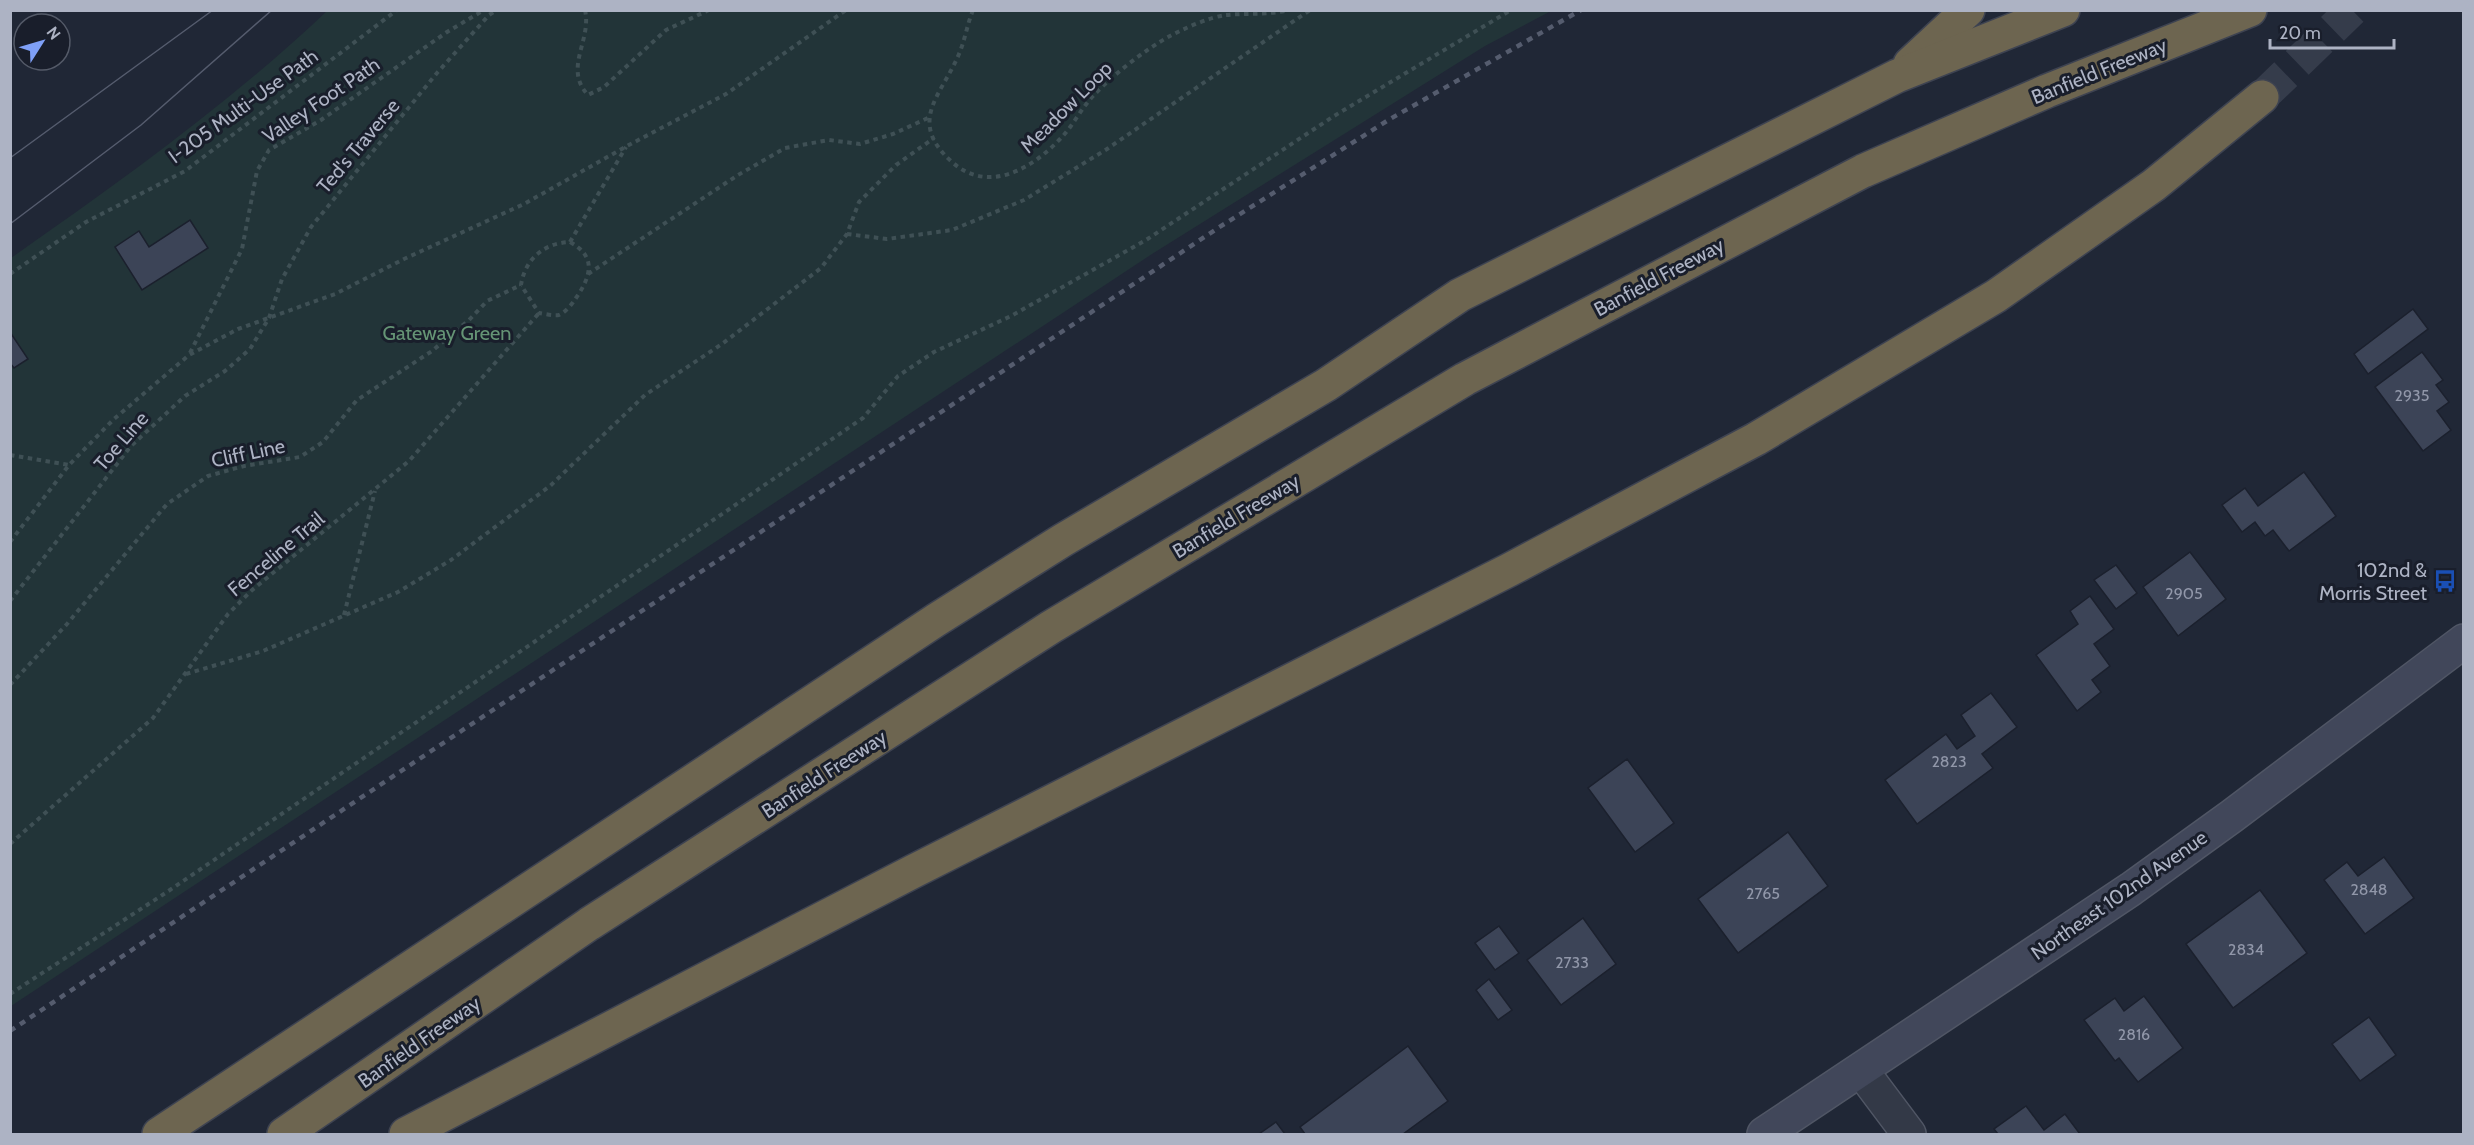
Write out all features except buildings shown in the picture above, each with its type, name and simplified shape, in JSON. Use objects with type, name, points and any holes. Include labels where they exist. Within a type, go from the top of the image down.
[{"type":"highway","points":[[1897,76],[1968,10]]},
{"type":"highway","points":[[159,1134],[926,626],[1063,540],[1326,385],[1460,295],[1897,76],[2063,10]]},
{"type":"highway","name":"Banfield Freeway","points":[[284,1134],[589,924],[1051,627],[1466,379],[1863,171],[2048,91],[2250,10]]},
{"type":"highway","points":[[406,1134],[914,871],[1509,570],[1756,439],[1996,296],[2154,185],[2262,97]]},
{"type":"main road","name":"Northeast 102nd Avenue","points":[[1764,1134],[2131,889],[2232,816],[2463,641]]},
{"type":"street","points":[[1861,1070],[1909,1134]]},
{"type":"path","name":"I-205 Multi-Use Path","points":[[10,274],[86,222],[186,171],[397,10]]},
{"type":"path","name":"Valley Foot Path","points":[[189,355],[242,249],[257,171],[269,150],[321,120],[447,32],[484,10]]},
{"type":"path","name":"Ted's Traverse","points":[[269,318],[282,279],[311,227],[437,73],[489,15],[497,10]]},
{"type":"path","points":[[585,10],[587,20],[576,70],[579,85],[588,95],[604,87],[666,30],[709,10]]},
{"type":"path","points":[[10,542],[69,465],[114,419],[189,355],[238,329],[335,294],[404,259],[524,204],[726,94],[846,10]]},
{"type":"path","points":[[588,274],[738,175],[785,148],[829,140],[860,144],[893,134],[928,118],[938,90],[959,55],[973,10]]},
{"type":"path","points":[[847,234],[887,239],[952,230],[1024,200],[1107,149],[1310,10]]},
{"type":"path","points":[[10,994],[177,885],[863,418],[898,376],[934,352],[1011,316],[1146,240],[1334,116],[1511,10]]},
{"type":"path","name":"Meadow Loop","points":[[928,118],[934,138],[945,155],[969,173],[985,179],[1016,173],[1047,152],[1108,81],[1170,36],[1222,15],[1288,11]]},
{"type":"path","points":[[186,674],[263,651],[398,592],[451,560],[550,486],[645,395],[722,344],[821,268],[847,234],[859,202],[896,165],[934,138]]},
{"type":"path","points":[[570,242],[627,146]]},
{"type":"path","points":[[570,242],[582,248],[588,259],[588,274],[585,286],[571,306],[558,315],[539,313],[521,285],[524,270],[538,253],[554,243],[570,242]]},
{"type":"path","name":"Cliff Line","points":[[10,685],[67,624],[167,504],[208,476],[244,466],[300,457],[322,442],[357,400],[432,351],[469,320],[486,301],[521,285]]},
{"type":"path","name":"Fenceline Trail","points":[[10,844],[153,718],[228,614],[251,591],[409,461],[444,425],[539,313]]},
{"type":"path","name":"Toe Line","points":[[10,601],[131,446],[185,396],[225,371],[250,349],[269,318]]},
{"type":"path","points":[[10,455],[69,465]]},
{"type":"path","points":[[344,616],[375,490]]},
{"type":"green space","name":"Gateway Green","points":[[327,11],[1551,11],[1485,46],[1152,254],[11,1006],[11,258],[174,140],[252,78]]},
{"type":"tunnel","points":[[2262,97],[2352,10]]},
{"type":"tram line","points":[[10,158],[213,10]]},
{"type":"tram line","points":[[10,224],[141,125],[272,10]]},
{"type":"railway","points":[[10,1031],[1218,228],[1390,119],[1581,10]]},
{"type":"place","name":"102nd & Morris Street","points":[[2445,581]]}]
